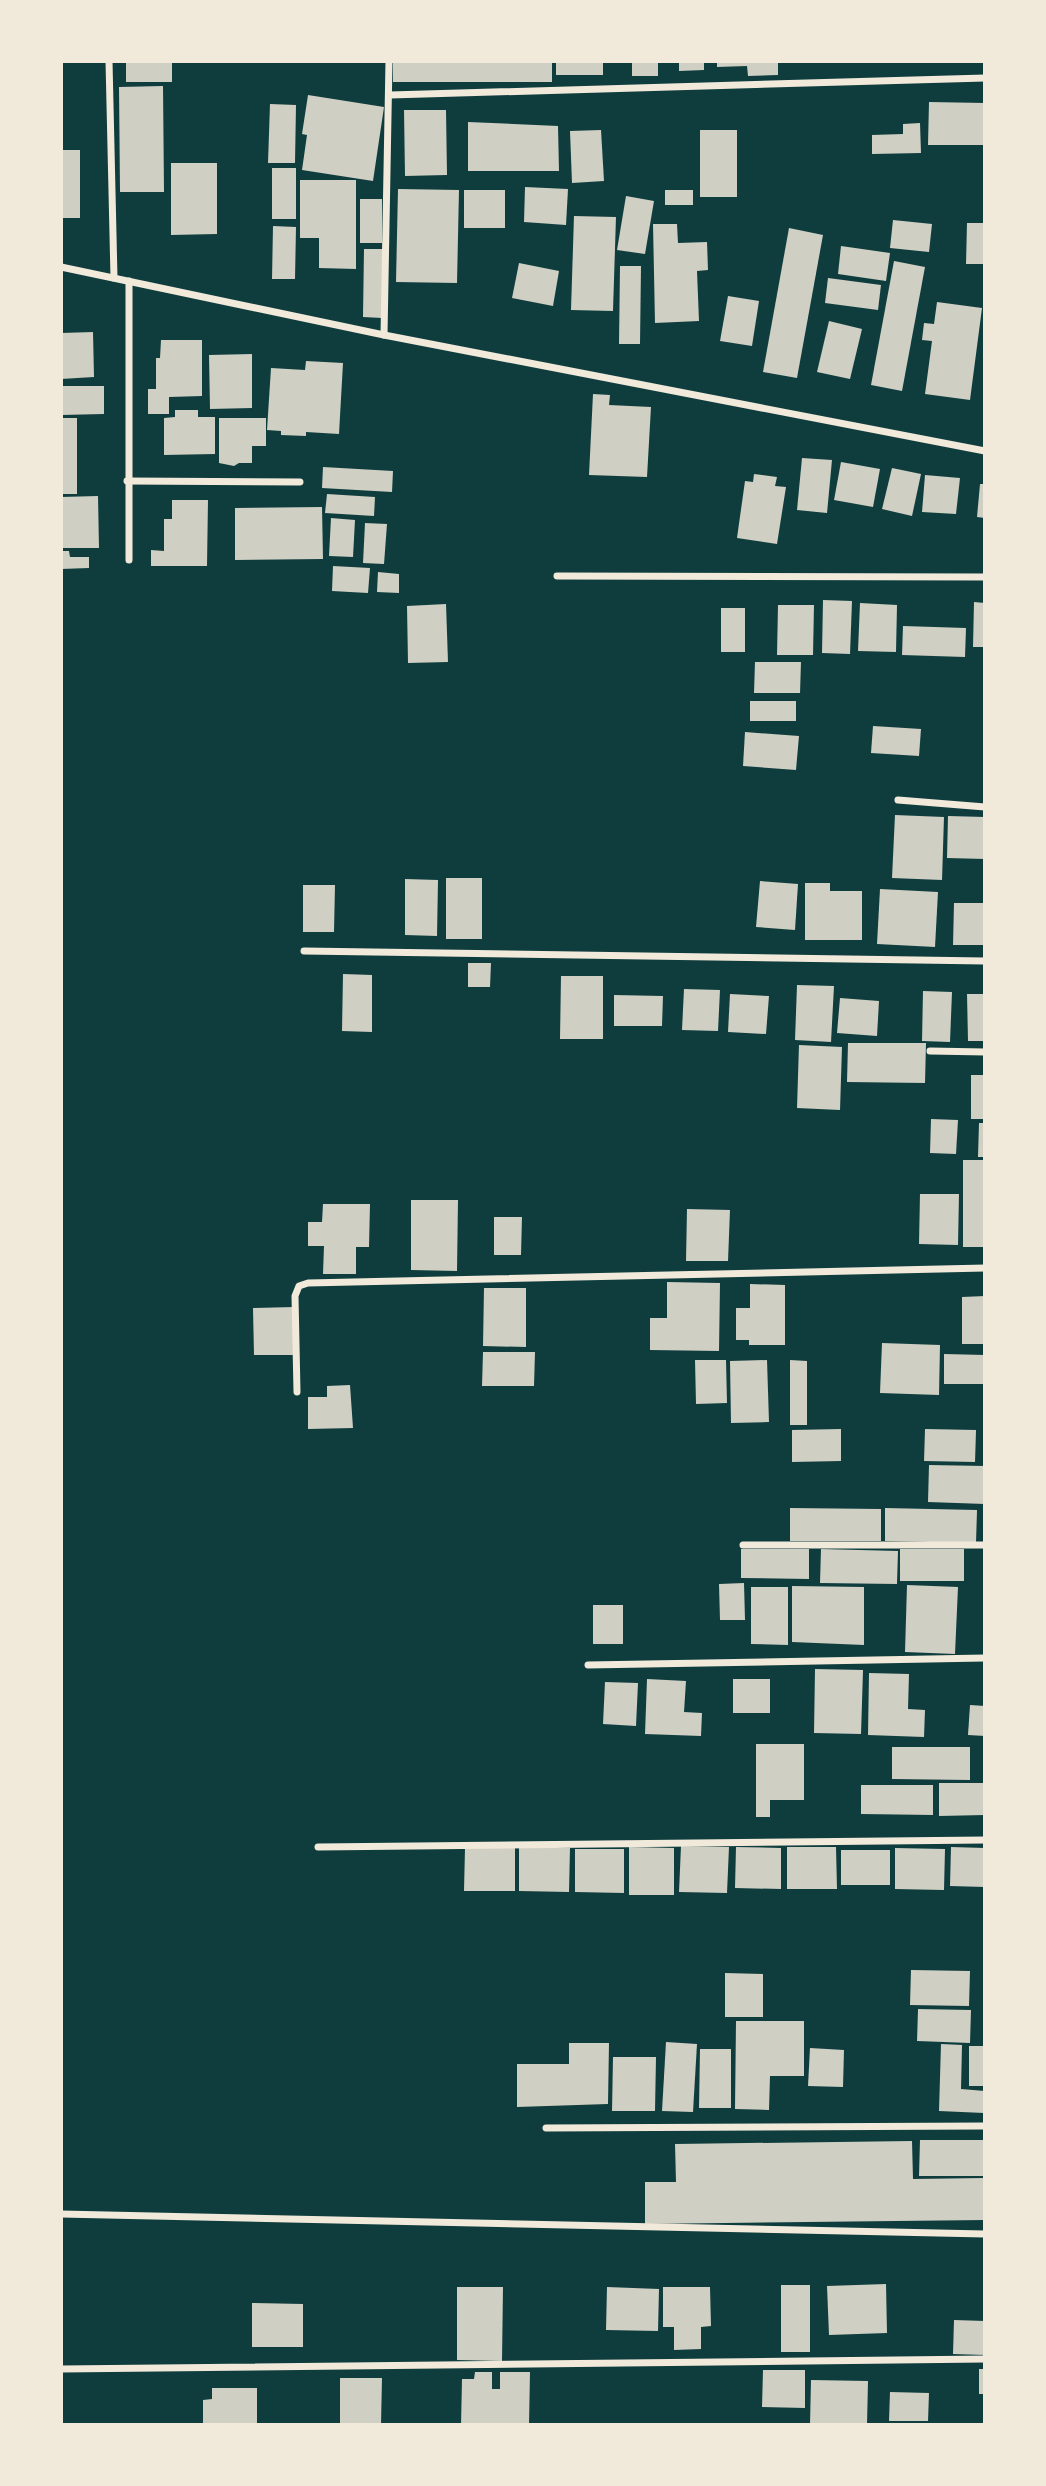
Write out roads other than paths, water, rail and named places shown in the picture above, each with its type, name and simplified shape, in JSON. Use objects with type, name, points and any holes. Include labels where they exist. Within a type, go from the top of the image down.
[{"type":"street","points":[[109,61],[114,278]]},
{"type":"street","points":[[384,335],[389,61]]},
{"type":"street","points":[[390,95],[985,78]]},
{"type":"street","points":[[61,267],[384,335],[985,451]]},
{"type":"street","points":[[129,281],[129,560]]},
{"type":"street","points":[[127,481],[300,482]]},
{"type":"street","points":[[557,576],[985,577]]},
{"type":"street","points":[[898,800],[985,807]]},
{"type":"street","points":[[304,951],[985,961]]},
{"type":"street","points":[[930,1051],[985,1052]]},
{"type":"street","points":[[297,1392],[295,1296],[299,1286],[308,1283],[985,1268]]},
{"type":"street","points":[[743,1545],[985,1545]]},
{"type":"street","points":[[588,1665],[985,1658]]},
{"type":"street","points":[[318,1847],[985,1840]]},
{"type":"street","points":[[546,2128],[985,2126]]},
{"type":"street","points":[[61,2214],[985,2234]]},
{"type":"street","points":[[61,2369],[985,2360]]}]
